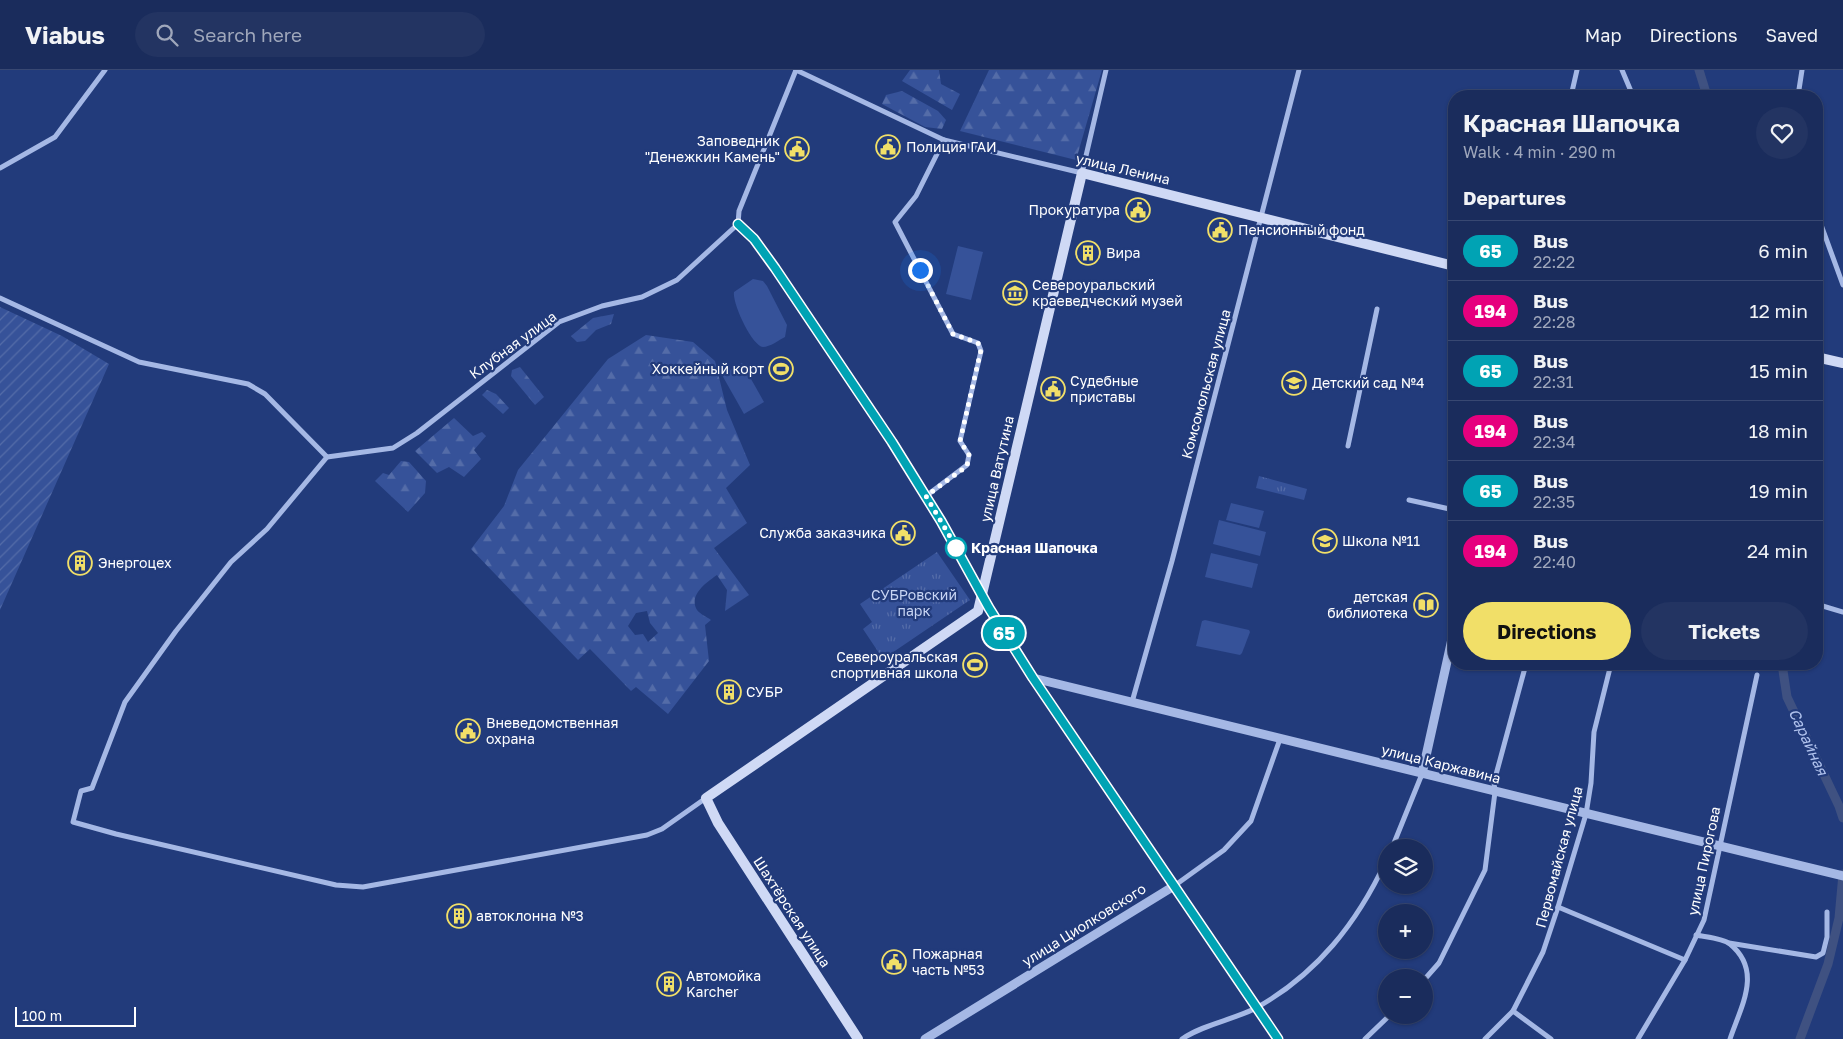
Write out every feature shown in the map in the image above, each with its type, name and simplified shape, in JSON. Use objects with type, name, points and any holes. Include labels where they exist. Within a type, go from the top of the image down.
[{"type":"main road","name":"улица Ленина","points":[[1082,173],[1261,216],[1448,264]]},
{"type":"main road","name":"улица Ватутина","points":[[706,798],[978,611],[1082,173]]},
{"type":"main road","points":[[1823,359],[1843,363]]},
{"type":"main road","name":"Шахтёрская улица","points":[[706,798],[718,823],[858,1039]]},
{"type":"street","points":[[0,168],[55,137],[106,70]]},
{"type":"street","points":[[796,70],[739,211],[738,224],[754,239],[775,268],[926,496],[983,594],[989,608],[1033,678],[1278,1039]]},
{"type":"street","name":"улица Ленина","points":[[796,70],[944,140],[1082,173]]},
{"type":"street","name":"улица Ватутина","points":[[1082,173],[1106,70]]},
{"type":"street","name":"Комсомольская улица","points":[[1132,702],[1172,561],[1299,70]]},
{"type":"street","points":[[1572,90],[1577,70]]},
{"type":"street","points":[[1622,70],[1630,90]]},
{"type":"street","points":[[1799,90],[1802,70]]},
{"type":"street","points":[[926,496],[967,466],[969,455],[960,441],[981,350],[978,343],[953,334],[895,222],[916,196],[944,140]]},
{"type":"street","name":"Клубная улица","points":[[327,457],[392,448],[418,433],[559,322],[602,306],[642,297],[677,280],[738,224]]},
{"type":"street","points":[[1823,230],[1843,285]]},
{"type":"street","points":[[0,298],[139,362],[248,384],[265,394],[327,457],[272,523],[231,562],[176,631],[125,702],[92,788],[80,791],[73,822],[116,834],[336,885],[363,887],[647,835],[662,829],[706,798]]},
{"type":"street","points":[[1348,446],[1377,309]]},
{"type":"street","points":[[1409,500],[1448,509]]},
{"type":"street","points":[[1823,606],[1843,612]]},
{"type":"street","points":[[1396,839],[1422,774],[1448,657]]},
{"type":"street","points":[[1433,970],[1439,963],[1485,870],[1495,792],[1494,782],[1524,670]]},
{"type":"street","name":"Первомайская улица","points":[[1485,1039],[1513,1011],[1543,952],[1586,814],[1591,783],[1594,732],[1610,670]]},
{"type":"street","name":"улица Пирогова","points":[[1638,1039],[1685,960],[1704,920],[1757,675]]},
{"type":"street","name":"улица Каржавина","points":[[1033,678],[1843,876]]},
{"type":"street","name":"улица Циолковского","points":[[925,1039],[1174,886],[1224,850],[1251,820],[1280,739]]},
{"type":"street","points":[[1182,1039],[1256,1008],[1318,963],[1360,911],[1378,876]]},
{"type":"street","points":[[1558,907],[1685,960]]},
{"type":"street","points":[[1696,935],[1729,943],[1816,957],[1823,952],[1827,937],[1827,912]]},
{"type":"street","points":[[1729,943],[1748,966],[1749,982],[1730,1039]]},
{"type":"street","points":[[1513,1011],[1551,1039]]},
{"type":"street","points":[[1365,1039],[1381,1024]]},
{"type":"green space","points":[[910,70],[939,70],[941,84],[960,94],[952,110],[902,81]]},
{"type":"green space","points":[[989,70],[1102,70],[1076,160],[960,131]]},
{"type":"green space","points":[[902,91],[938,111],[946,120],[942,129],[925,127],[882,104],[886,95]]},
{"type":"green space","points":[[958,246],[983,252],[971,300],[946,294]]},
{"type":"green space","points":[[753,279],[763,281],[767,286],[787,325],[785,337],[766,347],[759,345],[748,332],[739,314],[734,297],[734,292]]},
{"type":"green space","points":[[0,307],[62,336],[109,364],[0,610]]},
{"type":"green space","points":[[614,314],[611,324],[596,330],[585,341],[577,342],[571,336],[593,318]]},
{"type":"green space","points":[[646,335],[693,342],[715,361],[727,410],[750,465],[726,488],[747,523],[714,548],[749,595],[725,611],[727,590],[717,575],[708,581],[697,594],[695,604],[697,610],[711,620],[705,625],[709,661],[668,714],[636,687],[631,691],[590,649],[578,660],[471,549],[504,506],[518,470],[608,359]],"holes":[[[647,611],[650,623],[658,633],[648,642],[643,634],[635,635],[628,626],[636,613]]]},
{"type":"green space","points":[[742,363],[764,402],[744,414],[722,375]]},
{"type":"green space","points":[[520,367],[544,397],[535,405],[511,376],[512,370]]},
{"type":"green space","points":[[487,390],[496,394],[509,408],[503,414],[482,395]]},
{"type":"green space","points":[[454,418],[473,436],[482,432],[486,436],[474,450],[481,459],[464,477],[449,467],[437,473],[415,451]]},
{"type":"green space","points":[[401,461],[409,462],[426,481],[425,493],[408,512],[375,481],[383,473],[389,475]]},
{"type":"green space","points":[[1259,476],[1307,489],[1304,500],[1256,488]]},
{"type":"green space","points":[[1231,503],[1264,511],[1259,528],[1226,520]]},
{"type":"green space","points":[[1219,520],[1266,532],[1260,556],[1213,544]]},
{"type":"green space","name":"СУБРовский парк","points":[[937,552],[970,600],[883,659],[863,629],[872,622],[860,604]]},
{"type":"green space","points":[[1211,553],[1258,564],[1252,588],[1205,577]]},
{"type":"green space","points":[[1205,620],[1249,630],[1250,632],[1242,653],[1240,655],[1196,646],[1202,621]]},
{"type":"waterway","name":"Сарайная","points":[[1699,70],[1705,90]]},
{"type":"waterway","name":"Сарайная","points":[[1783,670],[1787,697],[1843,818]]},
{"type":"waterway","name":"Сарайная","points":[[1800,1039],[1828,964],[1839,918],[1843,874]]},
{"type":"bus line","name":"65","points":[[738,224],[754,239],[775,268],[892,442],[941,521],[983,594],[989,608],[1033,678],[1278,1039]]},
{"type":"place","name":"Полиция ГАИ","points":[[888,147]]},
{"type":"place","name":"Заповедник \"Денежкин Камень\"","points":[[797,149]]},
{"type":"place","name":"Прокуратура","points":[[1138,210]]},
{"type":"place","name":"Пенсионный фонд","points":[[1220,230]]},
{"type":"place","name":"Вира","points":[[1088,253]]},
{"type":"place","name":"Североуральский краеведческий музей","points":[[1015,293]]},
{"type":"place","name":"Хоккейный корт","points":[[781,369]]},
{"type":"place","name":"Детский сад №4","points":[[1294,383]]},
{"type":"place","name":"Судебные приставы","points":[[1053,389]]},
{"type":"place","name":"Служба заказчика","points":[[903,533]]},
{"type":"place","name":"Школа №11","points":[[1325,541]]},
{"type":"place","name":"Красная Шапочка","points":[[956,548]]},
{"type":"place","name":"Энергоцех","points":[[80,563]]},
{"type":"place","name":"детская библиотека","points":[[1426,605]]},
{"type":"place","name":"Североуральская спортивная школа","points":[[975,665]]},
{"type":"place","name":"СУБР","points":[[729,692]]},
{"type":"place","name":"Вневедомственная охрана","points":[[468,731]]},
{"type":"place","name":"автоклонна №3","points":[[459,916]]},
{"type":"place","name":"Пожарная часть №53","points":[[894,962]]},
{"type":"place","name":"Автомойка Karcher","points":[[669,984]]},
{"type":"route","points":[[920,270],[953,334],[978,343],[981,350],[960,441],[969,455],[967,466],[926,496],[958,550],[956,548]]}]
